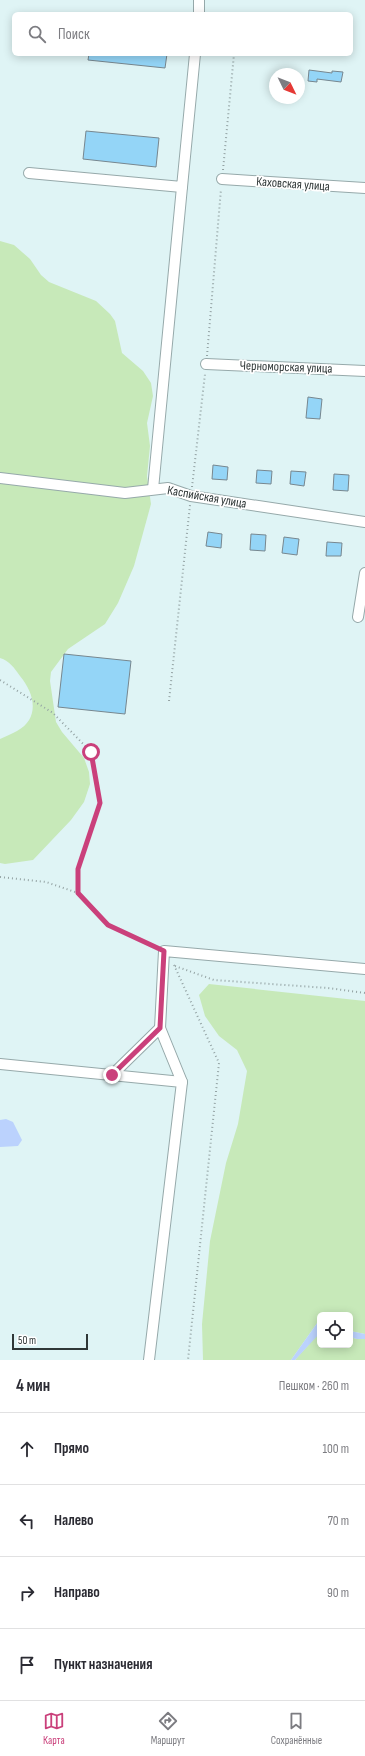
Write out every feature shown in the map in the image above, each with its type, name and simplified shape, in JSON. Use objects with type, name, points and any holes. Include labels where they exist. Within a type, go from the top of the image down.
[{"type":"street","points":[[199,0],[199,12]]},
{"type":"street","points":[[153,490],[195,56]]},
{"type":"street","points":[[29,173],[182,187]]},
{"type":"street","name":"Каховская улица","points":[[222,179],[365,188]]},
{"type":"street","name":"Черноморская улица","points":[[206,364],[365,370]]},
{"type":"street","name":"Каспийская улица","points":[[0,478],[125,493],[168,488],[191,496],[365,522]]},
{"type":"street","points":[[358,617],[365,572]]},
{"type":"street","points":[[149,1360],[182,1082],[160,1028],[164,951],[365,969]]},
{"type":"street","points":[[112,1075],[160,1028]]},
{"type":"street","points":[[0,1064],[182,1082]]},
{"type":"path","points":[[169,701],[206,364],[234,56]]},
{"type":"path","points":[[0,680],[53,713],[91,752],[100,803],[78,869],[78,893]]},
{"type":"path","points":[[0,877],[46,882],[78,893],[108,925],[164,951],[175,966],[219,1063],[188,1360]]},
{"type":"path","points":[[175,966],[214,980],[365,992]]},
{"type":"green space","points":[[0,241],[14,245],[30,259],[41,275],[49,282],[96,301],[110,314],[115,321],[122,353],[143,371],[151,383],[153,396],[147,423],[150,446],[147,476],[151,504],[134,566],[118,603],[105,624],[68,649],[51,672],[50,681],[56,722],[62,732],[84,758],[89,772],[90,784],[84,802],[71,820],[33,860],[5,864],[0,863],[0,739],[24,726],[32,713],[33,705],[32,698],[25,683],[12,665],[0,658]]},
{"type":"green space","points":[[209,984],[365,1001],[365,1334],[353,1332],[353,1312],[317,1312],[317,1323],[291,1360],[203,1360],[202,1324],[210,1241],[226,1163],[238,1124],[247,1071],[237,1050],[219,1036],[205,1016],[199,995]]},
{"type":"green space","points":[[317,1335],[317,1348],[353,1348],[353,1338],[365,1339],[365,1360],[295,1360]]},
{"type":"water","points":[[6,1119],[13,1122],[22,1140],[18,1146],[0,1147],[0,1120]]},
{"type":"water","points":[[317,1323],[317,1336],[295,1360],[291,1360]]},
{"type":"water","points":[[353,1332],[365,1334],[365,1339],[353,1338]]},
{"type":"building","points":[[89,56],[167,56],[165,68],[88,60]]},
{"type":"building","points":[[309,70],[332,73],[332,71],[343,72],[341,82],[317,79],[317,82],[308,81]]},
{"type":"building","points":[[86,131],[159,138],[156,167],[83,159]]},
{"type":"building","points":[[308,397],[322,399],[320,419],[306,418]]},
{"type":"building","points":[[213,465],[228,467],[227,480],[212,479]]},
{"type":"building","points":[[257,470],[272,471],[271,484],[256,483]]},
{"type":"building","points":[[291,471],[306,472],[304,486],[290,484]]},
{"type":"building","points":[[334,474],[349,475],[348,491],[333,490]]},
{"type":"building","points":[[208,532],[222,534],[221,548],[206,546]]},
{"type":"building","points":[[251,534],[266,535],[265,551],[250,550]]},
{"type":"building","points":[[284,537],[299,539],[297,555],[282,553]]},
{"type":"building","points":[[327,542],[342,543],[341,556],[326,556]]},
{"type":"building","points":[[64,654],[131,661],[125,714],[58,707]]},
{"type":"route","points":[[91,752],[100,803],[78,869],[78,893],[108,925],[164,951],[160,1028],[112,1075]]}]
